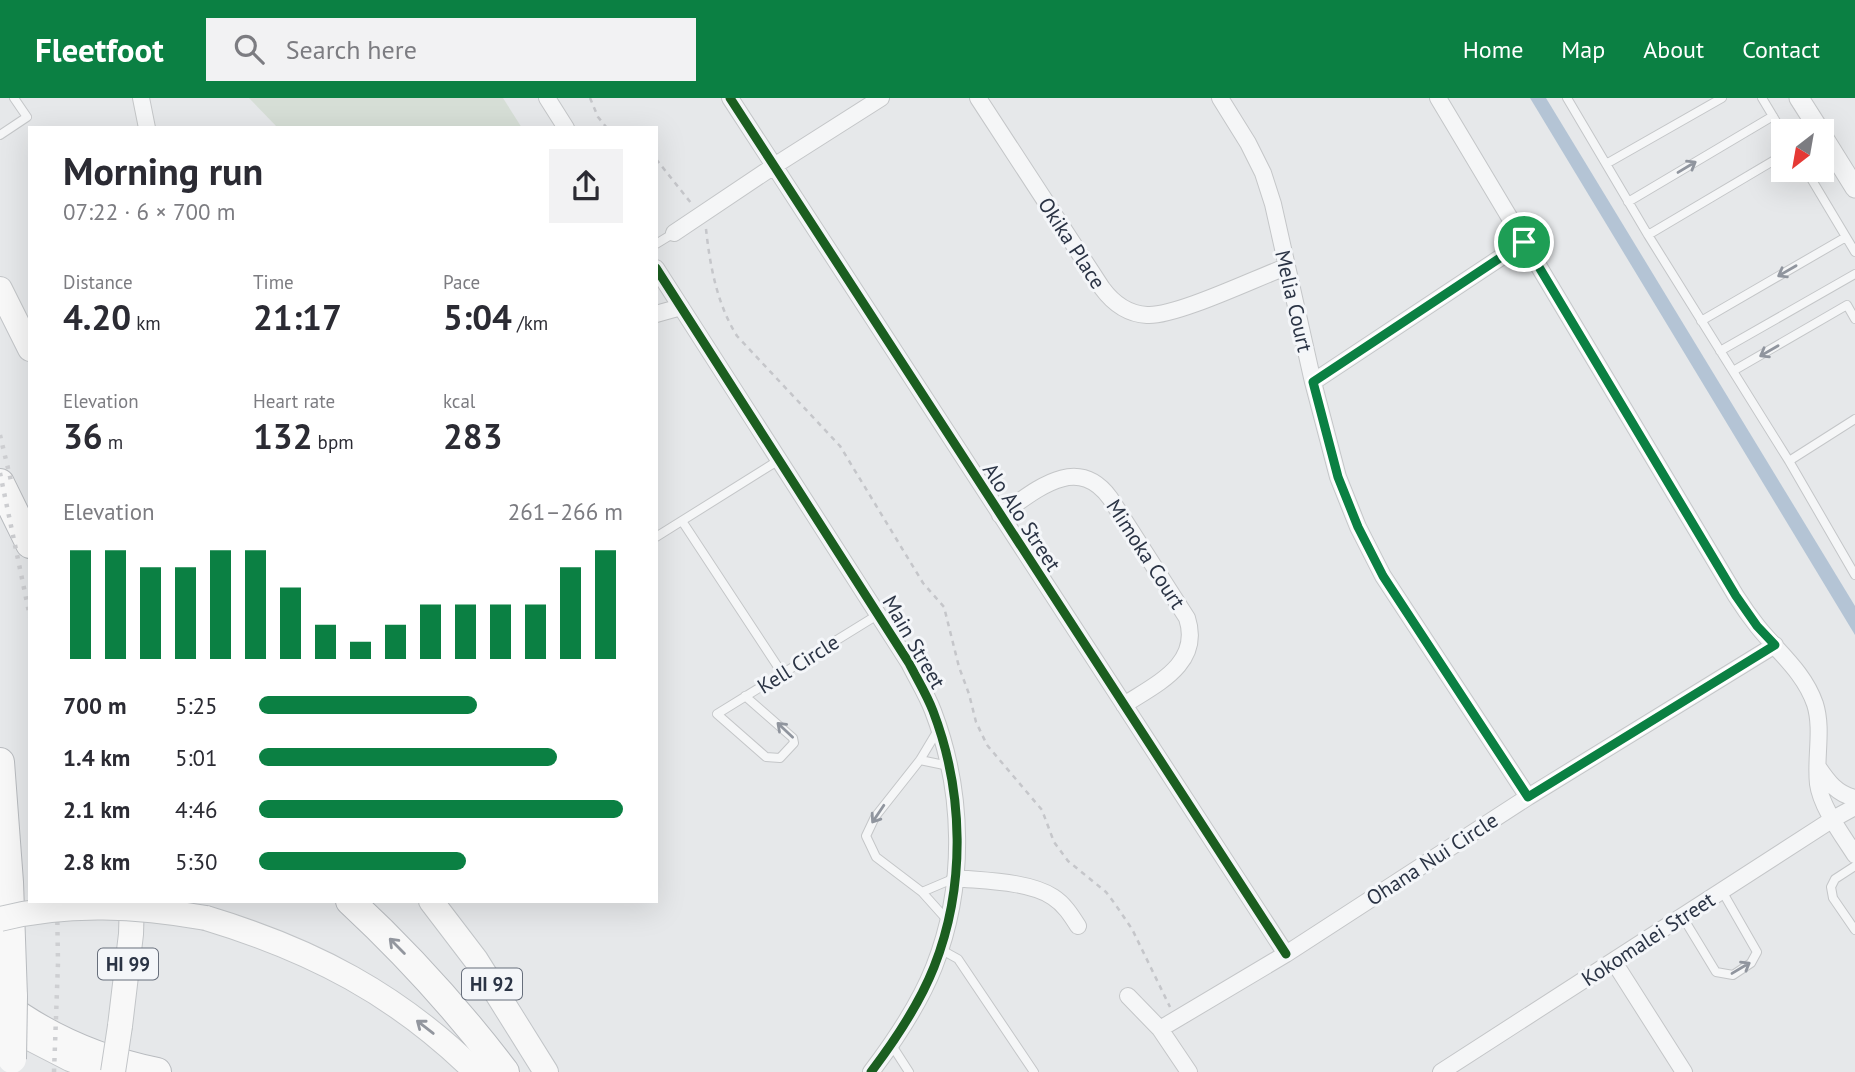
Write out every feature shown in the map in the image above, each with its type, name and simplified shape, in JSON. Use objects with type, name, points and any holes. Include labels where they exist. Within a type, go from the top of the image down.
[{"type":"highway","points":[[0,483],[28,540]]},
{"type":"highway","points":[[0,762],[10,909],[7,999],[12,1066]]},
{"type":"highway","points":[[351,903],[461,1014],[505,1072]]},
{"type":"highway","points":[[7,999],[69,1044],[97,1057],[157,1072]]},
{"type":"main road","points":[[4,296],[28,345]]},
{"type":"main road","points":[[4,296],[28,358]]},
{"type":"main road","name":"HI 99","points":[[113,1072],[131,934],[132,903]]},
{"type":"main road","name":"HI 92","points":[[433,903],[476,960],[546,1072]]},
{"type":"main road","points":[[0,919],[38,911],[86,907],[163,911],[206,918],[290,946],[334,967],[375,991],[419,1022],[476,1072]]},
{"type":"main road","points":[[0,1023],[69,1059],[104,1072]]},
{"type":"street","points":[[141,98],[147,126]]},
{"type":"street","points":[[547,98],[565,126]]},
{"type":"street","name":"Alo Alo Street","points":[[730,98],[1286,954]]},
{"type":"street","points":[[674,233],[881,98]]},
{"type":"street","name":"Okika Place","points":[[978,98],[1102,288],[1122,307],[1139,314],[1166,314],[1286,267]]},
{"type":"street","name":"Melia Court","points":[[1220,98],[1248,143],[1263,173],[1273,204],[1313,382],[1338,477],[1358,527],[1383,576],[1528,797]]},
{"type":"street","points":[[1438,98],[1736,596],[1805,684],[1815,706],[1818,729],[1818,788],[1855,855]]},
{"type":"street","points":[[1799,98],[1812,119]]},
{"type":"street","points":[[1834,154],[1855,188]]},
{"type":"street","points":[[1313,382],[1524,242]]},
{"type":"street","name":"Main Street","points":[[658,271],[909,663],[933,710],[950,766],[957,812],[955,878],[948,921],[935,966],[912,1013],[871,1072]]},
{"type":"street","points":[[658,313],[681,307]]},
{"type":"street","name":"Mimoka Court","points":[[1000,515],[1048,483],[1061,478],[1088,480],[1101,487],[1110,498],[1187,618],[1190,631],[1188,651],[1178,668],[1124,705]]},
{"type":"street","name":"Ohana Nui Circle","points":[[1160,1029],[1286,954],[1528,797],[1775,645]]},
{"type":"street","points":[[1816,765],[1840,793],[1855,798]]},
{"type":"street","name":"Kokomalei Street","points":[[1441,1072],[1855,807]]},
{"type":"street","points":[[955,878],[1030,888],[1046,893],[1066,908],[1078,926]]},
{"type":"street","points":[[1614,962],[1684,1072]]},
{"type":"street","points":[[1128,996],[1160,1029],[1189,1072]]},
{"type":"lane","points":[[0,135],[27,117],[15,98]]},
{"type":"lane","points":[[1567,98],[1628,202],[1789,461],[1855,575]]},
{"type":"lane","points":[[1606,164],[1722,98]]},
{"type":"lane","points":[[1762,98],[1775,119]]},
{"type":"lane","points":[[1628,202],[1773,116]]},
{"type":"lane","points":[[1648,234],[1771,162]]},
{"type":"lane","points":[[1812,182],[1855,252]]},
{"type":"lane","points":[[658,243],[674,233]]},
{"type":"lane","points":[[1701,321],[1846,237]]},
{"type":"lane","points":[[1720,351],[1855,274]]},
{"type":"lane","points":[[1733,371],[1847,305],[1855,320]]},
{"type":"lane","points":[[1789,461],[1855,419]]},
{"type":"lane","points":[[658,536],[779,460]]},
{"type":"lane","points":[[682,521],[782,673]]},
{"type":"lane","points":[[1846,559],[1855,553]]},
{"type":"lane","name":"Kell Circle","points":[[745,696],[793,738],[794,743],[780,758],[766,757],[717,714],[745,696],[782,673],[878,614]]},
{"type":"lane","points":[[939,729],[920,760],[875,817],[866,836],[876,857],[922,892],[948,921]]},
{"type":"lane","points":[[920,760],[950,766]]},
{"type":"lane","points":[[1855,866],[1835,878],[1831,887],[1833,898],[1855,930]]},
{"type":"lane","points":[[922,892],[955,878]]},
{"type":"lane","points":[[1682,916],[1716,972],[1733,975],[1751,963],[1757,952],[1722,891]]},
{"type":"lane","points":[[940,949],[958,959],[1034,1072]]},
{"type":"lane","points":[[891,1044],[909,1072]]},
{"type":"path","points":[[590,98],[598,117],[605,126]]},
{"type":"path","points":[[658,162],[705,221],[715,283],[729,323],[737,336],[840,446],[923,583],[944,607],[976,722],[987,745],[1042,810],[1054,842],[1068,861],[1105,892],[1115,904],[1132,929],[1171,1009]]},
{"type":"shaded area","points":[[249,98],[503,98],[521,126],[276,126]]},
{"type":"water","points":[[1530,98],[1546,98],[1855,606],[1855,635]]},
{"type":"railway","points":[[0,435],[12,485]]},
{"type":"railway","points":[[0,473],[28,607]]},
{"type":"railway","points":[[54,1072],[57,903]]},
{"type":"cycle path","points":[[730,98],[1286,954]]},
{"type":"cycle path","points":[[658,271],[909,663],[931,705],[943,742],[951,774],[957,839],[952,904],[928,981],[906,1021],[871,1072]]},
{"type":"route","points":[[1524,242],[1736,596],[1757,626],[1775,645],[1528,797],[1383,576],[1358,527],[1338,477],[1313,382],[1524,242]]}]
